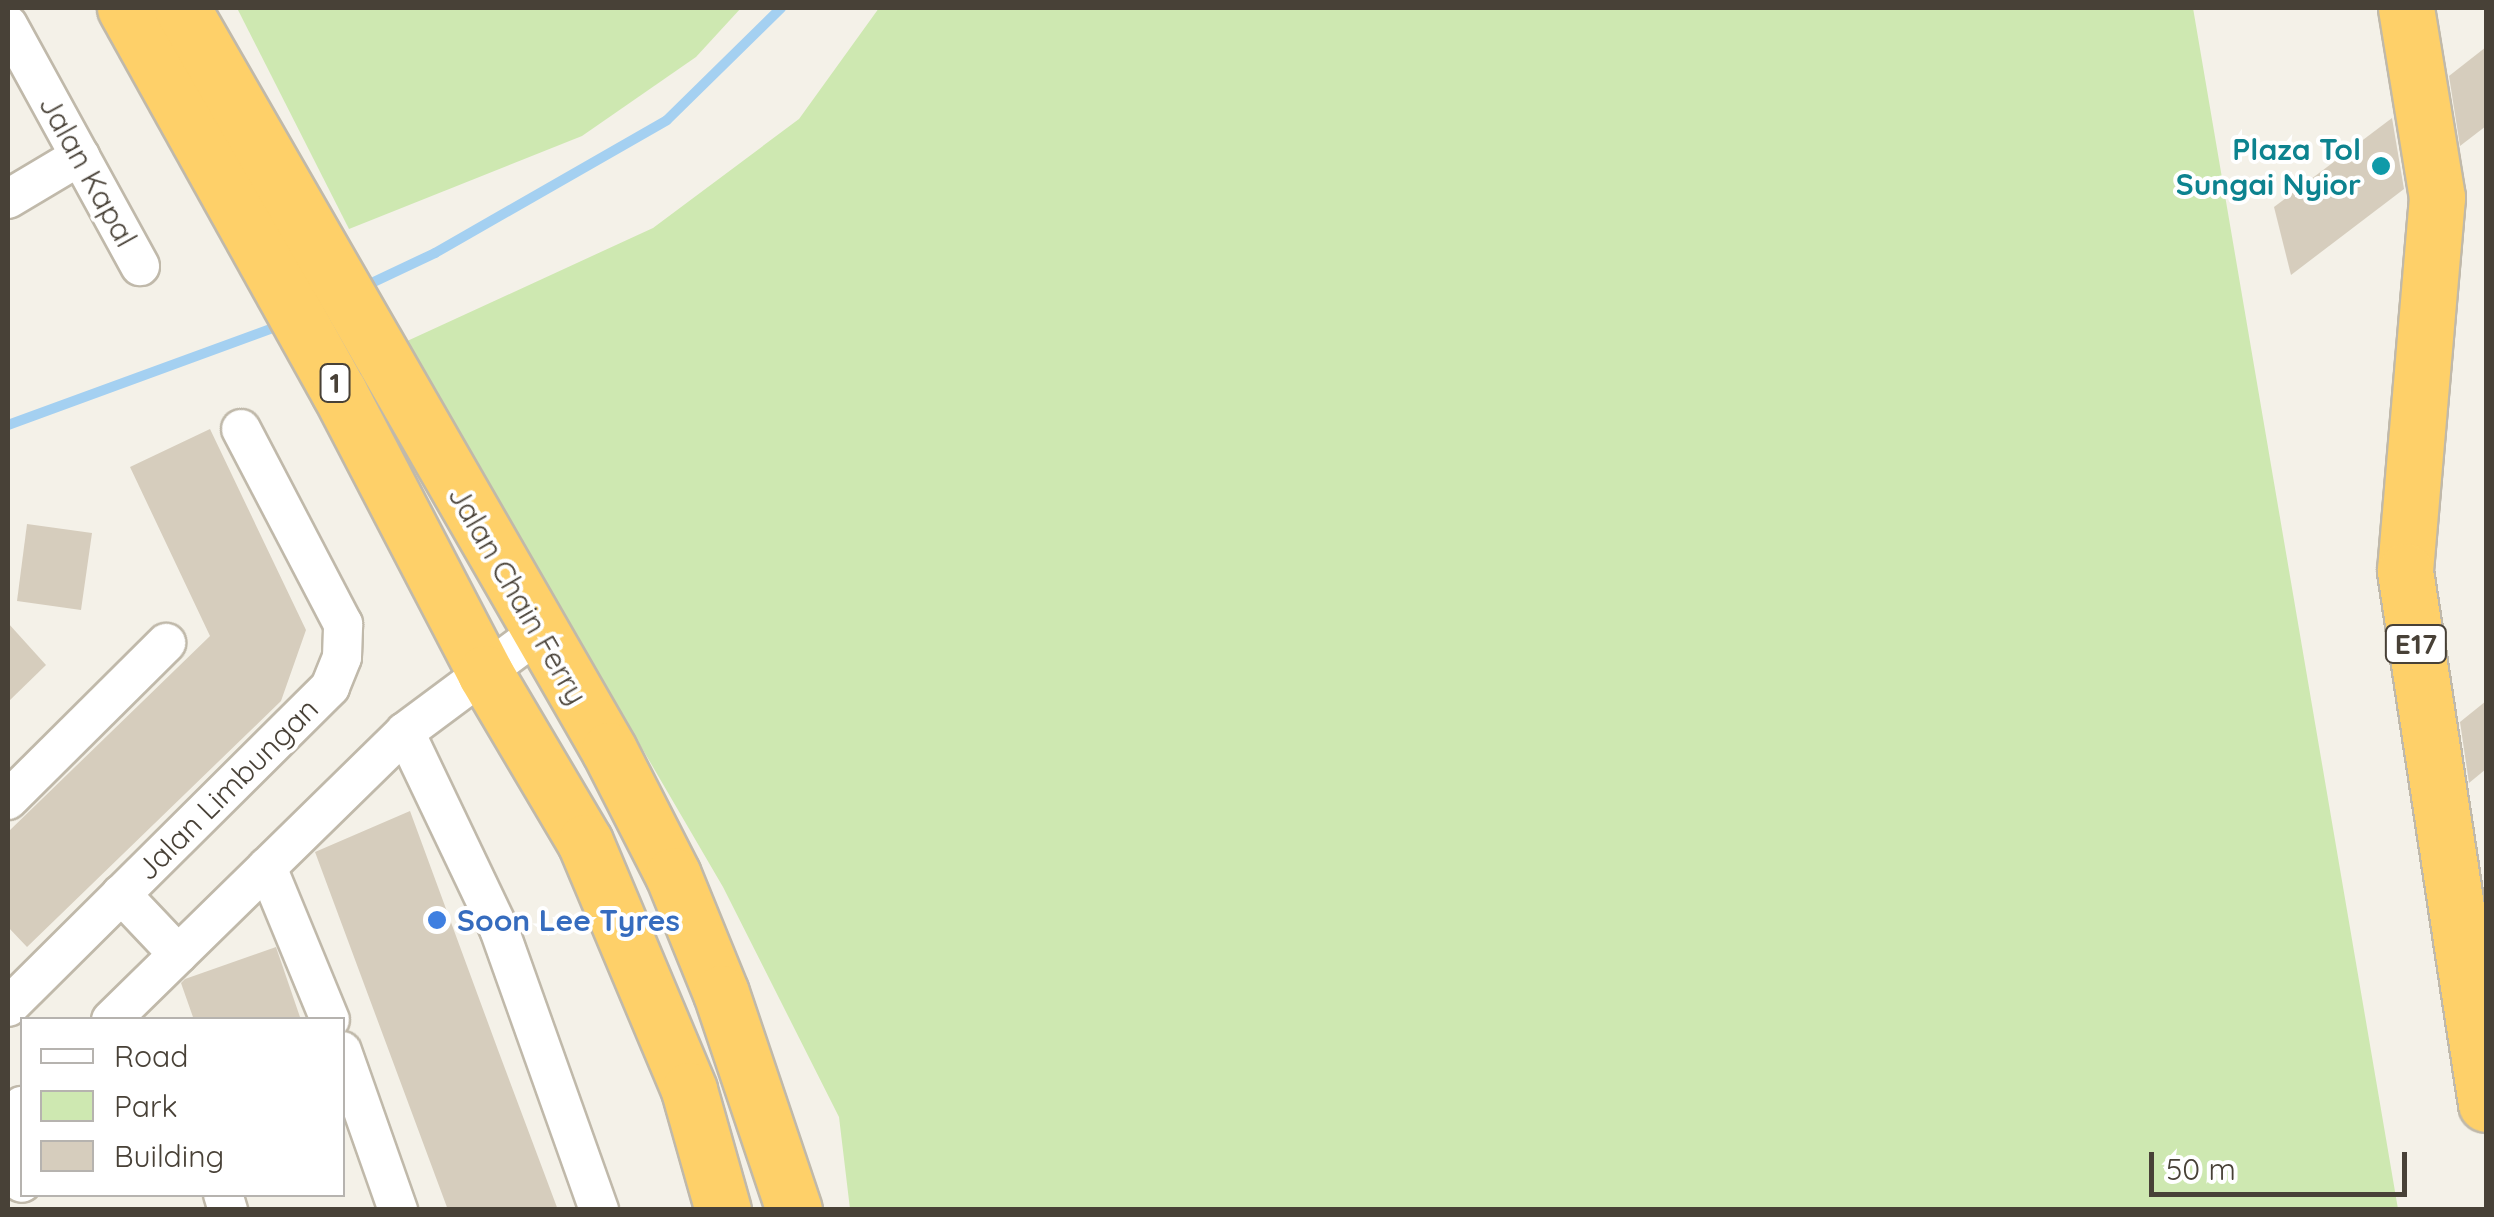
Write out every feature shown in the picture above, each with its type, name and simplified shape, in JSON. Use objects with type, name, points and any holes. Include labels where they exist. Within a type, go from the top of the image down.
[{"type":"highway","name":"Jalan Chain Ferry","points":[[125,8],[468,508],[610,750],[672,875],[727,1011],[794,1210]]},
{"type":"highway","name":"Jalan Chain Ferry","points":[[182,8],[272,219],[417,538],[485,672],[585,842],[627,935],[689,1090],[724,1210]]},
{"type":"highway","name":"E17","points":[[2406,8],[2437,196],[2405,571],[2486,1104]]},
{"type":"street","name":"Jalan Kapal","points":[[12,42],[140,266]]},
{"type":"street","points":[[8,199],[80,156]]},
{"type":"street","name":"Jalan Limbungan","points":[[8,1007],[330,687],[342,658],[343,624],[242,429]]},
{"type":"street","points":[[127,1013],[178,954],[405,732],[538,633]]},
{"type":"street","points":[[8,800],[166,644]]},
{"type":"street","points":[[405,732],[498,929],[598,1210]]},
{"type":"street","points":[[267,867],[329,1017]]},
{"type":"street","points":[[121,894],[178,954]]},
{"type":"street","points":[[345,1060],[398,1210]]},
{"type":"street","points":[[8,1141],[20,1177]]},
{"type":"green space","points":[[237,8],[741,8],[696,57],[582,136],[349,229]]},
{"type":"green space","points":[[879,8],[2193,8],[2398,1209],[850,1209],[839,1117],[723,887],[405,342],[653,228],[799,119]]},
{"type":"building","points":[[2486,47],[2486,126],[2460,146],[2449,76]]},
{"type":"building","points":[[2392,118],[2404,189],[2291,275],[2274,207]]},
{"type":"building","points":[[210,429],[306,630],[281,701],[27,947],[8,927],[8,832],[210,636],[130,467]]},
{"type":"building","points":[[27,524],[92,533],[81,610],[17,601]]},
{"type":"building","points":[[8,623],[46,665],[8,702]]},
{"type":"building","points":[[2486,701],[2486,769],[2469,783],[2460,722]]},
{"type":"building","points":[[410,811],[558,1210],[448,1210],[315,852]]},
{"type":"building","points":[[276,947],[300,1017],[193,1017],[181,983]]},
{"type":"waterway","points":[[361,288],[435,253],[667,120],[781,8]]},
{"type":"waterway","points":[[8,425],[282,325]]},
{"type":"place","name":"Plaza Tol Sungai Nyior","points":[[2381,166]]},
{"type":"place","name":"Soon Lee Tyres","points":[[437,920]]}]
